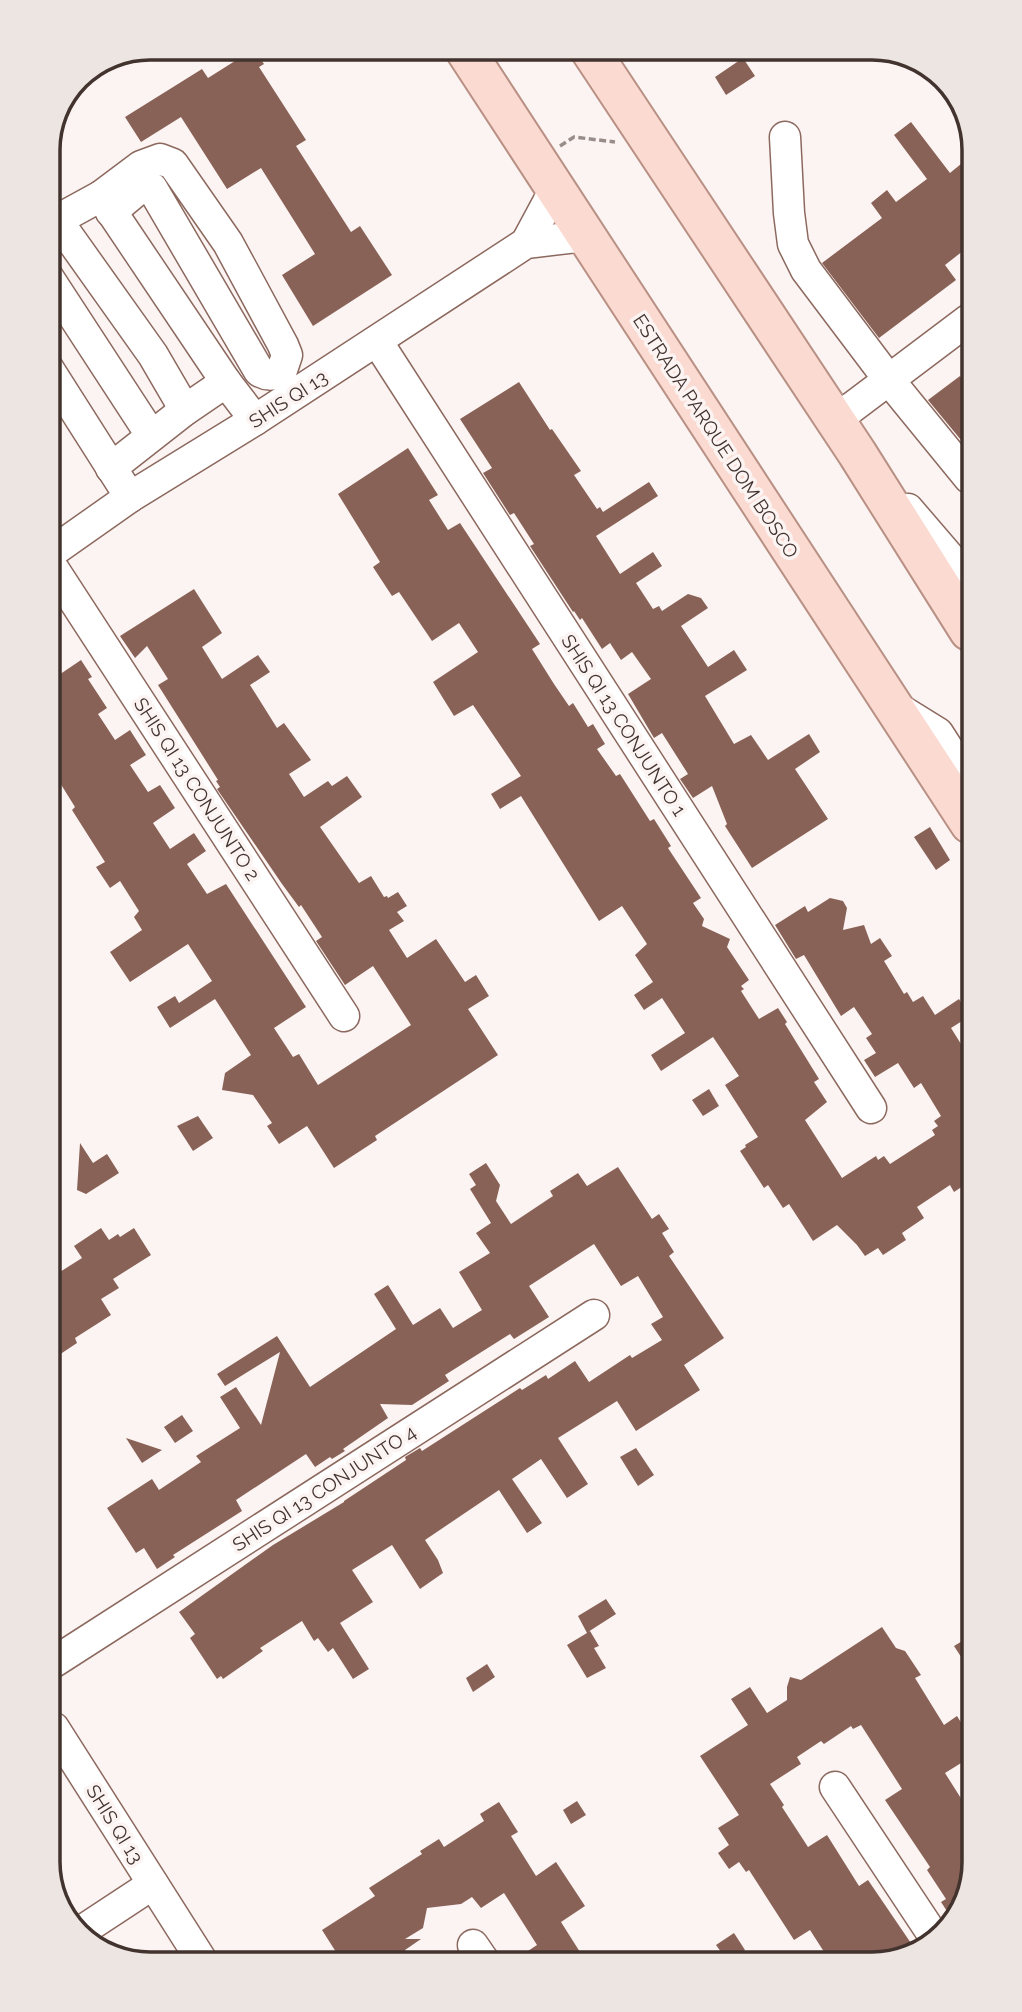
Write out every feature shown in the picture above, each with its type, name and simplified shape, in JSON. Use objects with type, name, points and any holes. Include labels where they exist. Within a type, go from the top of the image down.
[{"type":"main road","name":"ESTRADA PARQUE DOM BOSCO","points":[[471,59],[962,812]]},
{"type":"main road","points":[[596,60],[856,453],[962,620]]},
{"type":"street","points":[[785,137],[793,244],[806,270],[889,380],[962,469]]},
{"type":"street","points":[[60,219],[106,204],[141,187],[152,188],[259,371],[272,375],[281,373],[287,355],[283,345],[228,243],[173,164],[160,159],[141,166],[106,204]]},
{"type":"street","name":"SHIS QI 13","points":[[526,243],[546,175]]},
{"type":"street","points":[[106,204],[226,382],[256,420]]},
{"type":"street","points":[[60,232],[153,355],[185,410]]},
{"type":"street","name":"SHIS QI 13","points":[[60,547],[130,498],[256,420],[526,243],[585,236]]},
{"type":"street","points":[[60,295],[151,435]]},
{"type":"street","points":[[834,421],[962,325]]},
{"type":"street","name":"SHIS QI 13 CONJUNTO 1","points":[[377,341],[871,1108]]},
{"type":"street","points":[[111,468],[151,435],[226,382]]},
{"type":"street","points":[[60,386],[105,454],[130,498]]},
{"type":"street","points":[[856,453],[962,572]]},
{"type":"street","name":"SHIS QI 13 CONJUNTO 2","points":[[60,579],[344,1016]]},
{"type":"street","points":[[893,705],[938,733],[962,770]]},
{"type":"street","name":"SHIS QI 13 CONJUNTO 4","points":[[59,1659],[594,1315]]},
{"type":"street","name":"SHIS QI 13","points":[[59,1736],[196,1952]]},
{"type":"street","points":[[835,1787],[930,1931]]},
{"type":"street","name":"SHIS QI 13","points":[[87,1927],[153,1884]]},
{"type":"path","points":[[546,175],[574,137],[629,143],[645,133]]},
{"type":"building","points":[[238,59],[261,59],[264,64],[259,67],[306,140],[296,146],[351,232],[360,226],[392,275],[313,326],[282,275],[315,254],[261,168],[227,189],[181,117],[141,142],[125,117],[202,69],[208,78]]},
{"type":"building","points":[[740,60],[744,60],[755,76],[726,95],[715,77]]},
{"type":"building","points":[[911,122],[950,173],[962,163],[962,252],[945,265],[956,280],[879,338],[822,263],[882,218],[871,203],[887,190],[896,202],[927,179],[894,135]]},
{"type":"building","points":[[960,376],[962,379],[961,440],[928,400]]},
{"type":"building","points":[[519,382],[581,471],[574,475],[597,509],[600,507],[603,512],[649,482],[658,496],[596,536],[620,574],[653,552],[662,566],[636,583],[653,609],[659,606],[662,611],[688,594],[701,598],[708,608],[681,626],[708,667],[734,650],[747,670],[705,696],[734,744],[751,735],[768,760],[809,734],[820,752],[795,769],[828,819],[752,868],[725,826],[727,824],[712,786],[693,798],[680,779],[688,774],[662,733],[654,738],[628,694],[651,679],[632,652],[621,660],[610,643],[602,649],[582,618],[580,620],[573,612],[530,546],[534,544],[514,513],[510,515],[483,473],[492,468],[460,419]]},
{"type":"building","points":[[408,448],[438,495],[429,500],[448,530],[460,523],[540,644],[532,649],[554,684],[569,706],[573,703],[588,727],[593,724],[605,744],[597,749],[616,776],[620,774],[650,821],[654,819],[671,846],[668,848],[701,898],[693,903],[704,919],[702,926],[730,939],[727,947],[749,980],[741,986],[744,989],[741,991],[759,1019],[778,1008],[787,1022],[785,1024],[819,1079],[814,1082],[827,1102],[805,1120],[842,1178],[876,1156],[878,1160],[884,1156],[890,1164],[935,1135],[932,1130],[938,1126],[934,1121],[941,1116],[921,1083],[914,1088],[898,1063],[875,1077],[864,1060],[876,1053],[866,1038],[872,1034],[854,1007],[841,1016],[804,955],[796,959],[775,925],[805,906],[808,912],[830,898],[843,901],[847,908],[843,930],[864,925],[871,944],[880,938],[892,956],[884,961],[904,994],[907,992],[913,1002],[923,996],[935,1015],[959,999],[962,1004],[962,1021],[951,1028],[962,1046],[962,1187],[954,1192],[950,1185],[917,1207],[924,1218],[902,1233],[906,1240],[883,1255],[878,1248],[865,1256],[837,1225],[813,1241],[789,1204],[783,1208],[768,1185],[764,1188],[740,1151],[758,1137],[725,1085],[739,1076],[713,1037],[661,1071],[651,1055],[685,1033],[662,998],[644,1010],[634,995],[653,982],[635,955],[647,944],[622,906],[599,921],[521,796],[500,809],[491,794],[521,776],[473,705],[454,716],[433,682],[478,652],[459,623],[432,641],[399,592],[392,596],[373,567],[380,562],[338,494]]},
{"type":"building","points":[[194,589],[222,633],[202,647],[222,679],[258,655],[270,672],[250,685],[277,728],[284,723],[311,760],[289,774],[304,797],[328,781],[332,786],[347,776],[362,797],[320,827],[359,883],[371,876],[384,897],[388,898],[398,892],[407,906],[397,912],[404,921],[389,930],[407,958],[436,939],[465,982],[476,975],[489,996],[468,1009],[498,1055],[375,1136],[377,1140],[334,1168],[307,1126],[279,1144],[267,1126],[272,1123],[253,1095],[222,1090],[225,1073],[251,1055],[215,999],[170,1028],[157,1007],[175,996],[179,1003],[212,981],[188,944],[130,982],[110,952],[142,930],[134,917],[139,911],[120,881],[110,888],[96,867],[105,862],[72,810],[75,807],[60,782],[60,674],[81,660],[92,677],[88,679],[107,708],[98,714],[115,740],[130,730],[146,755],[130,765],[148,792],[160,785],[175,808],[153,823],[170,849],[194,833],[206,851],[187,864],[207,894],[226,884],[306,1007],[274,1028],[293,1057],[299,1054],[318,1085],[411,1025],[373,966],[345,985],[316,941],[322,937],[217,789],[220,787],[216,781],[218,780],[158,685],[168,679],[147,646],[135,658],[120,636]]},
{"type":"building","points":[[930,827],[950,860],[936,870],[914,837]]},
{"type":"building","points":[[709,1089],[719,1106],[703,1116],[692,1100]]},
{"type":"building","points":[[198,1116],[213,1138],[193,1151],[177,1126]]},
{"type":"building","points":[[80,1143],[93,1163],[107,1154],[119,1173],[86,1194],[77,1190]]},
{"type":"building","points":[[486,1163],[500,1185],[496,1201],[511,1224],[553,1196],[550,1191],[578,1173],[587,1186],[618,1167],[652,1219],[659,1214],[669,1229],[662,1233],[674,1252],[669,1256],[724,1338],[684,1365],[700,1390],[636,1431],[617,1401],[558,1438],[588,1484],[567,1498],[541,1459],[512,1479],[542,1523],[527,1533],[499,1490],[425,1540],[443,1573],[420,1589],[392,1545],[352,1570],[373,1602],[340,1623],[369,1669],[353,1679],[333,1648],[328,1652],[318,1638],[314,1641],[302,1621],[260,1648],[263,1651],[223,1679],[221,1676],[217,1679],[190,1638],[195,1634],[179,1612],[273,1545],[406,1460],[405,1457],[420,1448],[422,1451],[520,1388],[522,1390],[546,1375],[548,1379],[575,1361],[589,1382],[630,1355],[632,1358],[662,1340],[651,1324],[663,1317],[638,1276],[621,1286],[594,1244],[529,1286],[549,1317],[514,1339],[510,1334],[445,1375],[449,1381],[412,1405],[380,1404],[388,1418],[343,1449],[345,1451],[315,1467],[306,1454],[236,1500],[242,1511],[173,1555],[175,1557],[157,1569],[144,1548],[136,1553],[107,1508],[152,1479],[159,1490],[201,1462],[196,1456],[240,1428],[220,1397],[236,1387],[261,1425],[280,1352],[225,1386],[217,1374],[277,1336],[310,1387],[396,1329],[374,1294],[388,1285],[413,1325],[440,1308],[453,1328],[482,1310],[459,1272],[490,1253],[476,1233],[491,1223],[470,1189],[476,1185],[469,1174]]},
{"type":"building","points":[[101,1228],[109,1240],[134,1228],[151,1255],[113,1279],[119,1288],[101,1299],[111,1315],[75,1338],[77,1343],[59,1355],[59,1272],[82,1258],[74,1246]]},
{"type":"building","points":[[182,1415],[193,1431],[175,1443],[164,1427]]},
{"type":"building","points":[[126,1438],[162,1450],[142,1463]]},
{"type":"building","points":[[636,1448],[654,1475],[638,1486],[620,1457]]},
{"type":"building","points":[[606,1599],[616,1614],[588,1632],[590,1631],[599,1646],[594,1648],[606,1668],[587,1678],[567,1645],[587,1633],[578,1616]]},
{"type":"building","points":[[882,1627],[896,1648],[905,1651],[921,1675],[915,1678],[944,1725],[957,1716],[962,1724],[962,1762],[945,1773],[962,1800],[961,1878],[958,1891],[947,1912],[941,1902],[946,1899],[927,1870],[930,1867],[885,1800],[902,1789],[861,1725],[853,1729],[851,1726],[824,1744],[821,1741],[797,1757],[801,1764],[770,1784],[808,1847],[827,1835],[859,1886],[868,1880],[911,1943],[907,1946],[890,1951],[824,1952],[810,1930],[794,1940],[749,1870],[746,1872],[739,1862],[729,1869],[718,1853],[729,1845],[718,1828],[739,1815],[700,1756],[748,1725],[731,1699],[750,1687],[767,1713],[787,1700],[790,1677],[801,1680]]},
{"type":"building","points":[[962,1641],[962,1658],[954,1646]]},
{"type":"building","points":[[487,1664],[495,1677],[473,1692],[466,1678]]},
{"type":"building","points":[[577,1801],[586,1815],[571,1824],[563,1810]]},
{"type":"building","points":[[499,1802],[518,1832],[511,1836],[536,1876],[556,1862],[585,1906],[561,1922],[580,1952],[526,1952],[537,1945],[504,1893],[481,1908],[472,1897],[461,1904],[427,1908],[423,1928],[405,1939],[421,1939],[405,1950],[406,1952],[336,1952],[322,1930],[375,1896],[369,1888],[422,1854],[420,1851],[439,1839],[444,1847],[484,1821],[480,1814]]},
{"type":"building","points":[[734,1933],[745,1950],[721,1952],[716,1945]]}]
